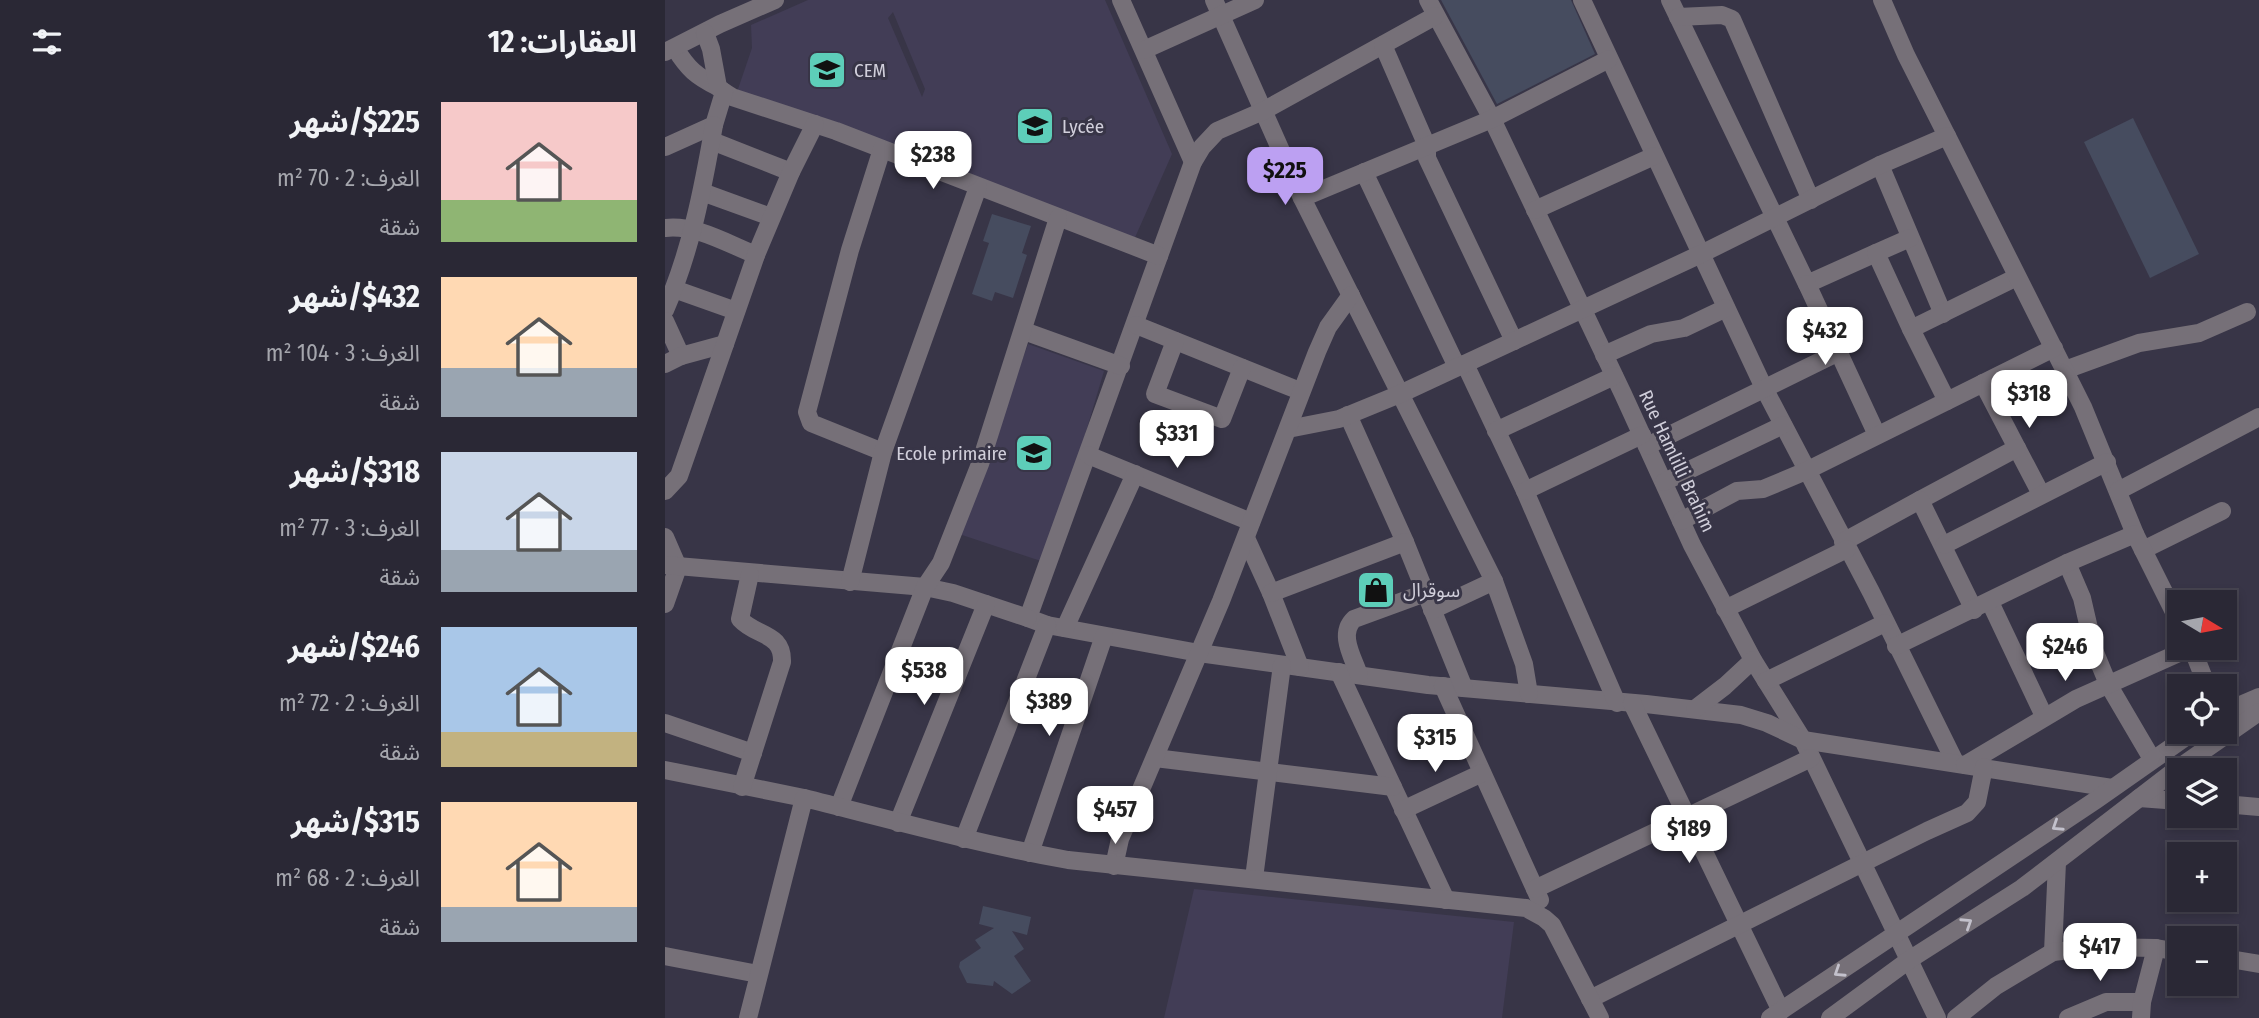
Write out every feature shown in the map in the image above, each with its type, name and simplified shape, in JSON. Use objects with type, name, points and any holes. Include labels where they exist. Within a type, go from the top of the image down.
[{"type":"street","points":[[775,0],[670,50],[699,77],[732,97],[815,124],[1159,256]]},
{"type":"street","points":[[1121,0],[1193,162]]},
{"type":"street","points":[[1144,50],[1217,8],[1255,0]]},
{"type":"street","points":[[1582,0],[1764,388],[1896,646],[1960,764]]},
{"type":"street","points":[[1670,0],[1877,435]]},
{"type":"street","points":[[1882,0],[1906,55],[2054,348],[2107,462],[2139,542],[2167,598]]},
{"type":"street","points":[[1217,8],[1302,198],[1494,581],[1524,664],[1529,694]]},
{"type":"street","points":[[1028,618],[1136,326],[1193,162],[1202,147],[1217,131],[1263,111],[1383,45],[1432,8]]},
{"type":"street","name":"Rue Hamlilli Brahim","points":[[1432,8],[1492,119],[1681,521],[1753,660],[1803,740],[1937,1018]]},
{"type":"street","points":[[1678,17],[1722,15],[1732,19],[1811,200]]},
{"type":"street","points":[[665,310],[685,263],[702,192],[721,90],[705,33]]},
{"type":"street","points":[[1383,45],[1427,146],[1427,158],[1514,341]]},
{"type":"street","points":[[1302,198],[1492,119],[1609,59]]},
{"type":"street","points":[[665,491],[679,476],[756,255],[791,172],[815,124]]},
{"type":"street","points":[[666,145],[713,133],[791,172]]},
{"type":"street","points":[[1288,429],[1348,415],[1400,394],[1701,254],[1880,165],[1947,136]]},
{"type":"street","points":[[882,149],[850,250],[807,412],[811,423],[883,452]]},
{"type":"street","points":[[1535,210],[1654,156]]},
{"type":"street","points":[[1880,165],[1943,314]]},
{"type":"street","points":[[1364,172],[1496,431],[1624,703],[1740,924],[1775,1014],[2096,800],[2175,744]]},
{"type":"street","points":[[850,582],[883,452],[978,187]]},
{"type":"street","points":[[702,192],[771,217]]},
{"type":"street","points":[[838,807],[925,587],[941,563],[980,464],[1058,218]]},
{"type":"street","points":[[665,228],[679,226],[756,255]]},
{"type":"street","points":[[1807,284],[1910,238]]},
{"type":"street","points":[[1876,253],[1910,329],[1947,401]]},
{"type":"street","points":[[1910,329],[2017,276]]},
{"type":"street","points":[[674,289],[736,311]]},
{"type":"street","points":[[1114,866],[1121,839],[1249,530],[1300,391],[1328,327],[1351,295]]},
{"type":"street","points":[[1604,355],[1651,334],[1684,328],[1726,308]]},
{"type":"street","points":[[2064,370],[2139,343],[2199,333],[2247,312]]},
{"type":"street","points":[[665,321],[673,360],[725,344]]},
{"type":"street","points":[[1136,326],[1300,391]]},
{"type":"street","points":[[1024,331],[1121,366]]},
{"type":"street","points":[[1175,341],[1155,394],[1222,419],[1242,368]]},
{"type":"street","points":[[1681,521],[1737,491],[1763,489],[1806,471],[2054,348]]},
{"type":"street","points":[[1525,491],[1764,388],[1839,352]]},
{"type":"street","points":[[1496,431],[1614,376]]},
{"type":"street","points":[[1983,383],[2042,494]]},
{"type":"street","points":[[1348,415],[1405,542],[1464,688]]},
{"type":"street","points":[[2118,491],[2259,417]]},
{"type":"street","points":[[1664,482],[1783,425]]},
{"type":"street","points":[[1725,609],[2017,448]]},
{"type":"street","points":[[1089,455],[1135,474],[1249,530],[1271,593],[1291,666],[1269,771],[1254,878]]},
{"type":"street","points":[[1944,545],[2107,462]]},
{"type":"street","points":[[964,839],[1056,626],[1135,474]]},
{"type":"street","points":[[1920,500],[1974,610]]},
{"type":"street","points":[[1896,646],[2067,563],[2139,542],[2222,511]]},
{"type":"street","points":[[665,537],[671,566],[665,604]]},
{"type":"street","points":[[1271,593],[1405,542]]},
{"type":"street","points":[[2067,563],[2082,598],[2094,650],[2108,684],[2152,759]]},
{"type":"street","points":[[671,566],[925,587],[953,593],[1056,626],[1199,653],[1443,686],[1695,709],[1767,723],[1803,740],[2112,788]]},
{"type":"street","points":[[742,787],[782,662],[782,652],[777,643],[740,619],[750,573]]},
{"type":"street","points":[[1432,610],[1494,581]]},
{"type":"street","points":[[1359,675],[1345,633],[1348,625],[1354,619],[1425,593]]},
{"type":"street","points":[[1990,602],[2044,716]]},
{"type":"street","points":[[898,823],[986,604]]},
{"type":"street","points":[[1766,681],[1885,623]]},
{"type":"street","points":[[1030,853],[1104,636]]},
{"type":"street","points":[[1960,764],[2044,716],[2167,658]]},
{"type":"street","points":[[1695,709],[1753,660]]},
{"type":"street","points":[[1339,673],[1446,900]]},
{"type":"street","points":[[1443,686],[1552,925],[1600,1018]]},
{"type":"street","points":[[2237,706],[2259,697]]},
{"type":"street","points":[[2237,724],[2259,712]]},
{"type":"street","points":[[665,723],[753,753]]},
{"type":"street","points":[[1830,1018],[1909,960],[2057,862],[2208,744]]},
{"type":"street","points":[[1155,758],[1393,787]]},
{"type":"street","points":[[1535,888],[1811,758]]},
{"type":"street","points":[[1590,999],[1967,813],[1977,802],[1984,767]]},
{"type":"street","points":[[665,770],[804,798],[1030,853],[1114,866],[1254,878],[1526,908],[1552,925]]},
{"type":"street","points":[[1403,810],[1482,773]]},
{"type":"street","points":[[748,1018],[804,798]]},
{"type":"street","points":[[2139,798],[2167,800]]},
{"type":"street","points":[[2096,800],[2113,818]]},
{"type":"street","points":[[2237,805],[2259,807]]},
{"type":"street","points":[[2053,952],[2057,862]]},
{"type":"street","points":[[1955,1018],[1996,986],[2053,952],[2098,947],[2167,950]]},
{"type":"street","points":[[2069,1018],[2106,1002],[2142,1010],[2157,948]]},
{"type":"street","points":[[665,956],[758,974]]},
{"type":"street","points":[[2237,960],[2259,964]]},
{"type":"shaded area","name":"Lycée","points":[[808,0],[1105,0],[1172,154],[1133,242],[737,92],[752,48],[751,25]],"holes":[[[893,12],[925,89],[922,97],[888,18]]]},
{"type":"shaded area","name":"Ecole primaire","points":[[1028,344],[1104,371],[1047,563],[959,534]]},
{"type":"shaded area","points":[[1194,889],[1514,922],[1502,1018],[1164,1018]]},
{"type":"building","points":[[1441,0],[1571,0],[1595,54],[1497,104]]},
{"type":"building","points":[[2133,118],[2199,254],[2150,278],[2084,142]]},
{"type":"building","points":[[992,214],[1031,226],[1022,253],[1027,255],[1013,298],[995,292],[992,301],[972,294],[989,243],[983,241]]},
{"type":"building","points":[[983,906],[1031,917],[1027,935],[1012,931],[1024,949],[1014,956],[1031,981],[1012,994],[994,981],[993,986],[967,983],[959,967],[960,962],[981,948],[975,940],[994,928],[979,924]]},
{"type":"place","name":"CEM","points":[[827,70]]},
{"type":"place","name":"Lycée","points":[[1035,126]]},
{"type":"place","name":"Ecole primaire","points":[[1034,453]]},
{"type":"place","name":"سوقرال","points":[[1376,590]]}]
